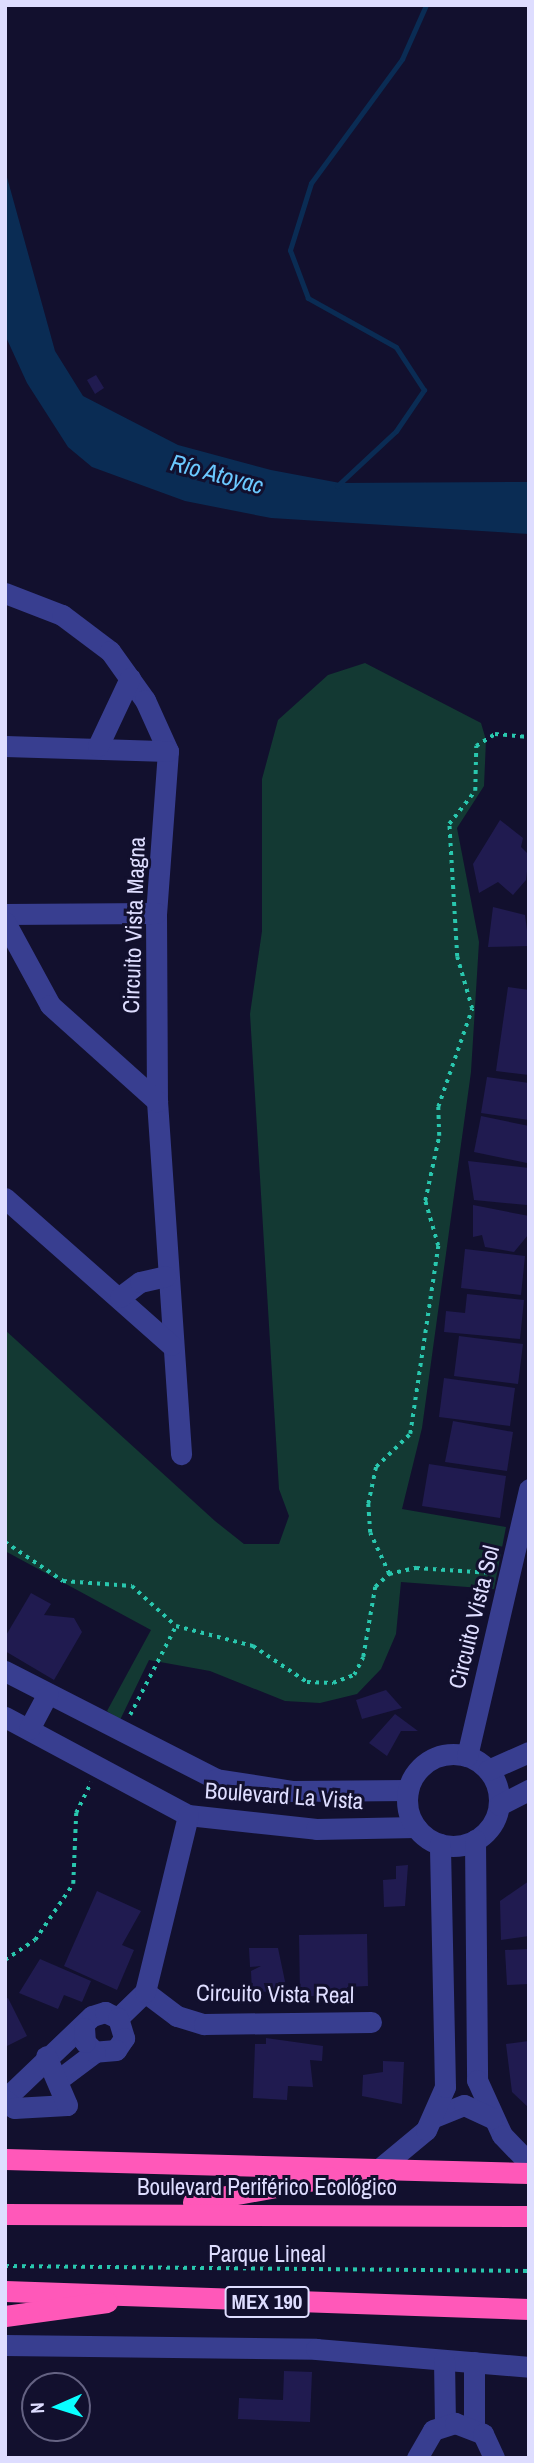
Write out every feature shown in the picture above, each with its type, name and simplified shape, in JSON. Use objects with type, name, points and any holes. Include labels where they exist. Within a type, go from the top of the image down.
[{"type":"highway","points":[[5,2159],[349,2172]]},
{"type":"highway","points":[[144,2212],[349,2172],[379,2169],[529,2173]]},
{"type":"highway","points":[[5,2203],[95,2212]]},
{"type":"highway","name":"Boulevard Periférico Ecológico","points":[[5,2214],[144,2212],[529,2216]]},
{"type":"highway","name":"MEX 190","points":[[5,2291],[121,2298],[529,2309]]},
{"type":"highway","points":[[5,2316],[80,2310],[121,2298]]},
{"type":"street","points":[[5,593],[36,602],[89,633],[130,678],[168,751]]},
{"type":"street","points":[[98,747],[130,678]]},
{"type":"street","points":[[5,746],[168,751]]},
{"type":"street","name":"Circuito Vista Magna","points":[[168,751],[156,912],[157,1101],[165,1276],[181,1454]]},
{"type":"street","points":[[5,914],[156,912]]},
{"type":"street","points":[[5,922],[50,1005],[157,1101]]},
{"type":"street","points":[[5,1198],[120,1297],[171,1345]]},
{"type":"street","points":[[120,1297],[140,1282],[165,1276]]},
{"type":"street","name":"Circuito Vista Sol","points":[[467,1756],[529,1489]]},
{"type":"street","name":"Boulevard La Vista","points":[[5,1671],[216,1779],[293,1791],[408,1790]]},
{"type":"street","points":[[29,1729],[48,1694]]},
{"type":"street","name":"Boulevard La Vista","points":[[5,1717],[188,1815],[316,1829],[416,1827]]},
{"type":"street","points":[[488,1770],[529,1752]]},
{"type":"street","points":[[467,1756],[488,1770],[499,1805],[491,1825],[475,1840],[440,1844],[416,1827],[408,1790],[430,1760],[467,1756]]},
{"type":"street","points":[[499,1805],[529,1790]]},
{"type":"street","points":[[118,2018],[145,1992],[188,1815]]},
{"type":"street","points":[[475,1840],[472,2040],[492,2119]]},
{"type":"street","points":[[379,2169],[416,2141],[434,2117],[445,2087],[447,2039],[440,1844]]},
{"type":"street","name":"Circuito Vista Real","points":[[145,1992],[177,2016],[204,2024],[372,2022]]},
{"type":"street","points":[[47,2056],[58,2080],[65,2108],[14,2108],[5,2100],[47,2056],[84,2028],[98,2013],[118,2018]]},
{"type":"street","points":[[58,2080],[95,2052],[121,2045],[118,2018]]},
{"type":"street","points":[[84,2028],[85,2042],[95,2052]]},
{"type":"street","points":[[434,2117],[464,2105],[492,2119],[529,2163]]},
{"type":"street","points":[[5,2345],[198,2344],[529,2367]]},
{"type":"street","points":[[444,2360],[445,2424]]},
{"type":"street","points":[[474,2362],[474,2428],[494,2458]]},
{"type":"street","points":[[417,2458],[424,2440],[445,2424],[474,2428]]},
{"type":"path","points":[[389,1574],[370,1533],[368,1504],[376,1467],[410,1434],[438,1246],[425,1201],[439,1136],[438,1107],[472,1009],[457,957],[449,824],[475,791],[476,746],[495,734],[529,737]]},
{"type":"path","points":[[5,1542],[63,1581],[132,1586],[176,1626],[253,1646],[307,1682],[333,1683],[354,1675],[363,1657],[375,1587],[389,1574],[416,1567],[491,1573]]},
{"type":"path","points":[[134,1708],[176,1626]]},
{"type":"path","points":[[5,1960],[35,1940],[73,1884],[76,1812],[84,1794]]},
{"type":"path","name":"Parque Lineal","points":[[5,2266],[529,2271]]},
{"type":"green space","points":[[365,663],[481,723],[486,740],[484,786],[457,828],[479,942],[471,1072],[422,1428],[402,1509],[506,1527],[494,1589],[401,1582],[396,1634],[381,1669],[357,1694],[320,1703],[285,1701],[210,1671],[149,1660],[120,1720],[107,1711],[151,1630],[5,1551],[5,1330],[215,1521],[244,1544],[279,1544],[289,1516],[279,1489],[250,1014],[262,931],[262,779],[278,720],[328,675]]},
{"type":"water","name":"Río Atoyac","points":[[5,170],[55,351],[83,396],[178,445],[271,470],[340,483],[529,482],[529,534],[271,518],[185,501],[92,467],[68,447],[27,383],[5,335]]},
{"type":"building","points":[[96,375],[104,388],[95,394],[87,380]]},
{"type":"building","points":[[500,820],[523,838],[521,847],[529,855],[526,880],[513,895],[498,882],[479,893],[473,864]]},
{"type":"building","points":[[493,907],[525,915],[529,946],[488,947]]},
{"type":"building","points":[[508,987],[529,990],[529,1075],[496,1071]]},
{"type":"building","points":[[487,1077],[529,1083],[529,1120],[481,1113]]},
{"type":"building","points":[[481,1116],[529,1126],[527,1163],[474,1152]]},
{"type":"building","points":[[468,1161],[529,1168],[527,1205],[474,1200]]},
{"type":"building","points":[[473,1205],[529,1216],[528,1235],[514,1252],[485,1247],[482,1235],[473,1237]]},
{"type":"building","points":[[465,1249],[525,1256],[521,1295],[461,1288]]},
{"type":"building","points":[[467,1294],[524,1300],[520,1339],[444,1332],[446,1311],[465,1313]]},
{"type":"building","points":[[459,1336],[523,1344],[518,1384],[454,1376]]},
{"type":"building","points":[[444,1378],[515,1388],[510,1426],[439,1417]]},
{"type":"building","points":[[453,1421],[513,1432],[507,1471],[445,1462]]},
{"type":"building","points":[[429,1464],[506,1476],[500,1518],[422,1506]]},
{"type":"building","points":[[31,1593],[51,1604],[44,1615],[74,1618],[82,1632],[54,1680],[5,1651],[5,1637]]},
{"type":"building","points":[[386,1690],[402,1708],[362,1719],[356,1700]]},
{"type":"building","points":[[395,1714],[418,1731],[401,1731],[387,1756],[369,1743]]},
{"type":"building","points":[[408,1865],[405,1906],[384,1907],[383,1880],[396,1879],[396,1866]]},
{"type":"building","points":[[529,1881],[529,1936],[501,1940],[500,1901]]},
{"type":"building","points":[[97,1891],[141,1911],[122,1945],[134,1950],[117,1990],[64,1966]]},
{"type":"building","points":[[367,1934],[368,1986],[347,1987],[347,1996],[300,1996],[299,1935]]},
{"type":"building","points":[[249,1948],[278,1948],[287,1991],[252,1992],[251,1971],[261,1966],[250,1967]]},
{"type":"building","points":[[529,1949],[529,1984],[507,1985],[505,1950]]},
{"type":"building","points":[[40,1959],[91,1981],[82,2002],[64,1995],[58,2009],[19,1993]]},
{"type":"building","points":[[8,1998],[27,2036],[5,2047],[5,1999]]},
{"type":"building","points":[[266,2038],[323,2046],[322,2061],[310,2060],[313,2087],[288,2086],[287,2100],[253,2098],[255,2044],[266,2044]]},
{"type":"building","points":[[529,2041],[529,2108],[512,2092],[506,2044]]},
{"type":"building","points":[[383,2061],[404,2062],[402,2104],[362,2096],[363,2075],[383,2072]]},
{"type":"building","points":[[284,2371],[312,2372],[310,2422],[238,2419],[239,2398],[283,2400]]},
{"type":"waterway","points":[[337,486],[396,431],[424,390],[396,347],[308,298],[290,250],[311,183],[402,59],[426,5]]}]
